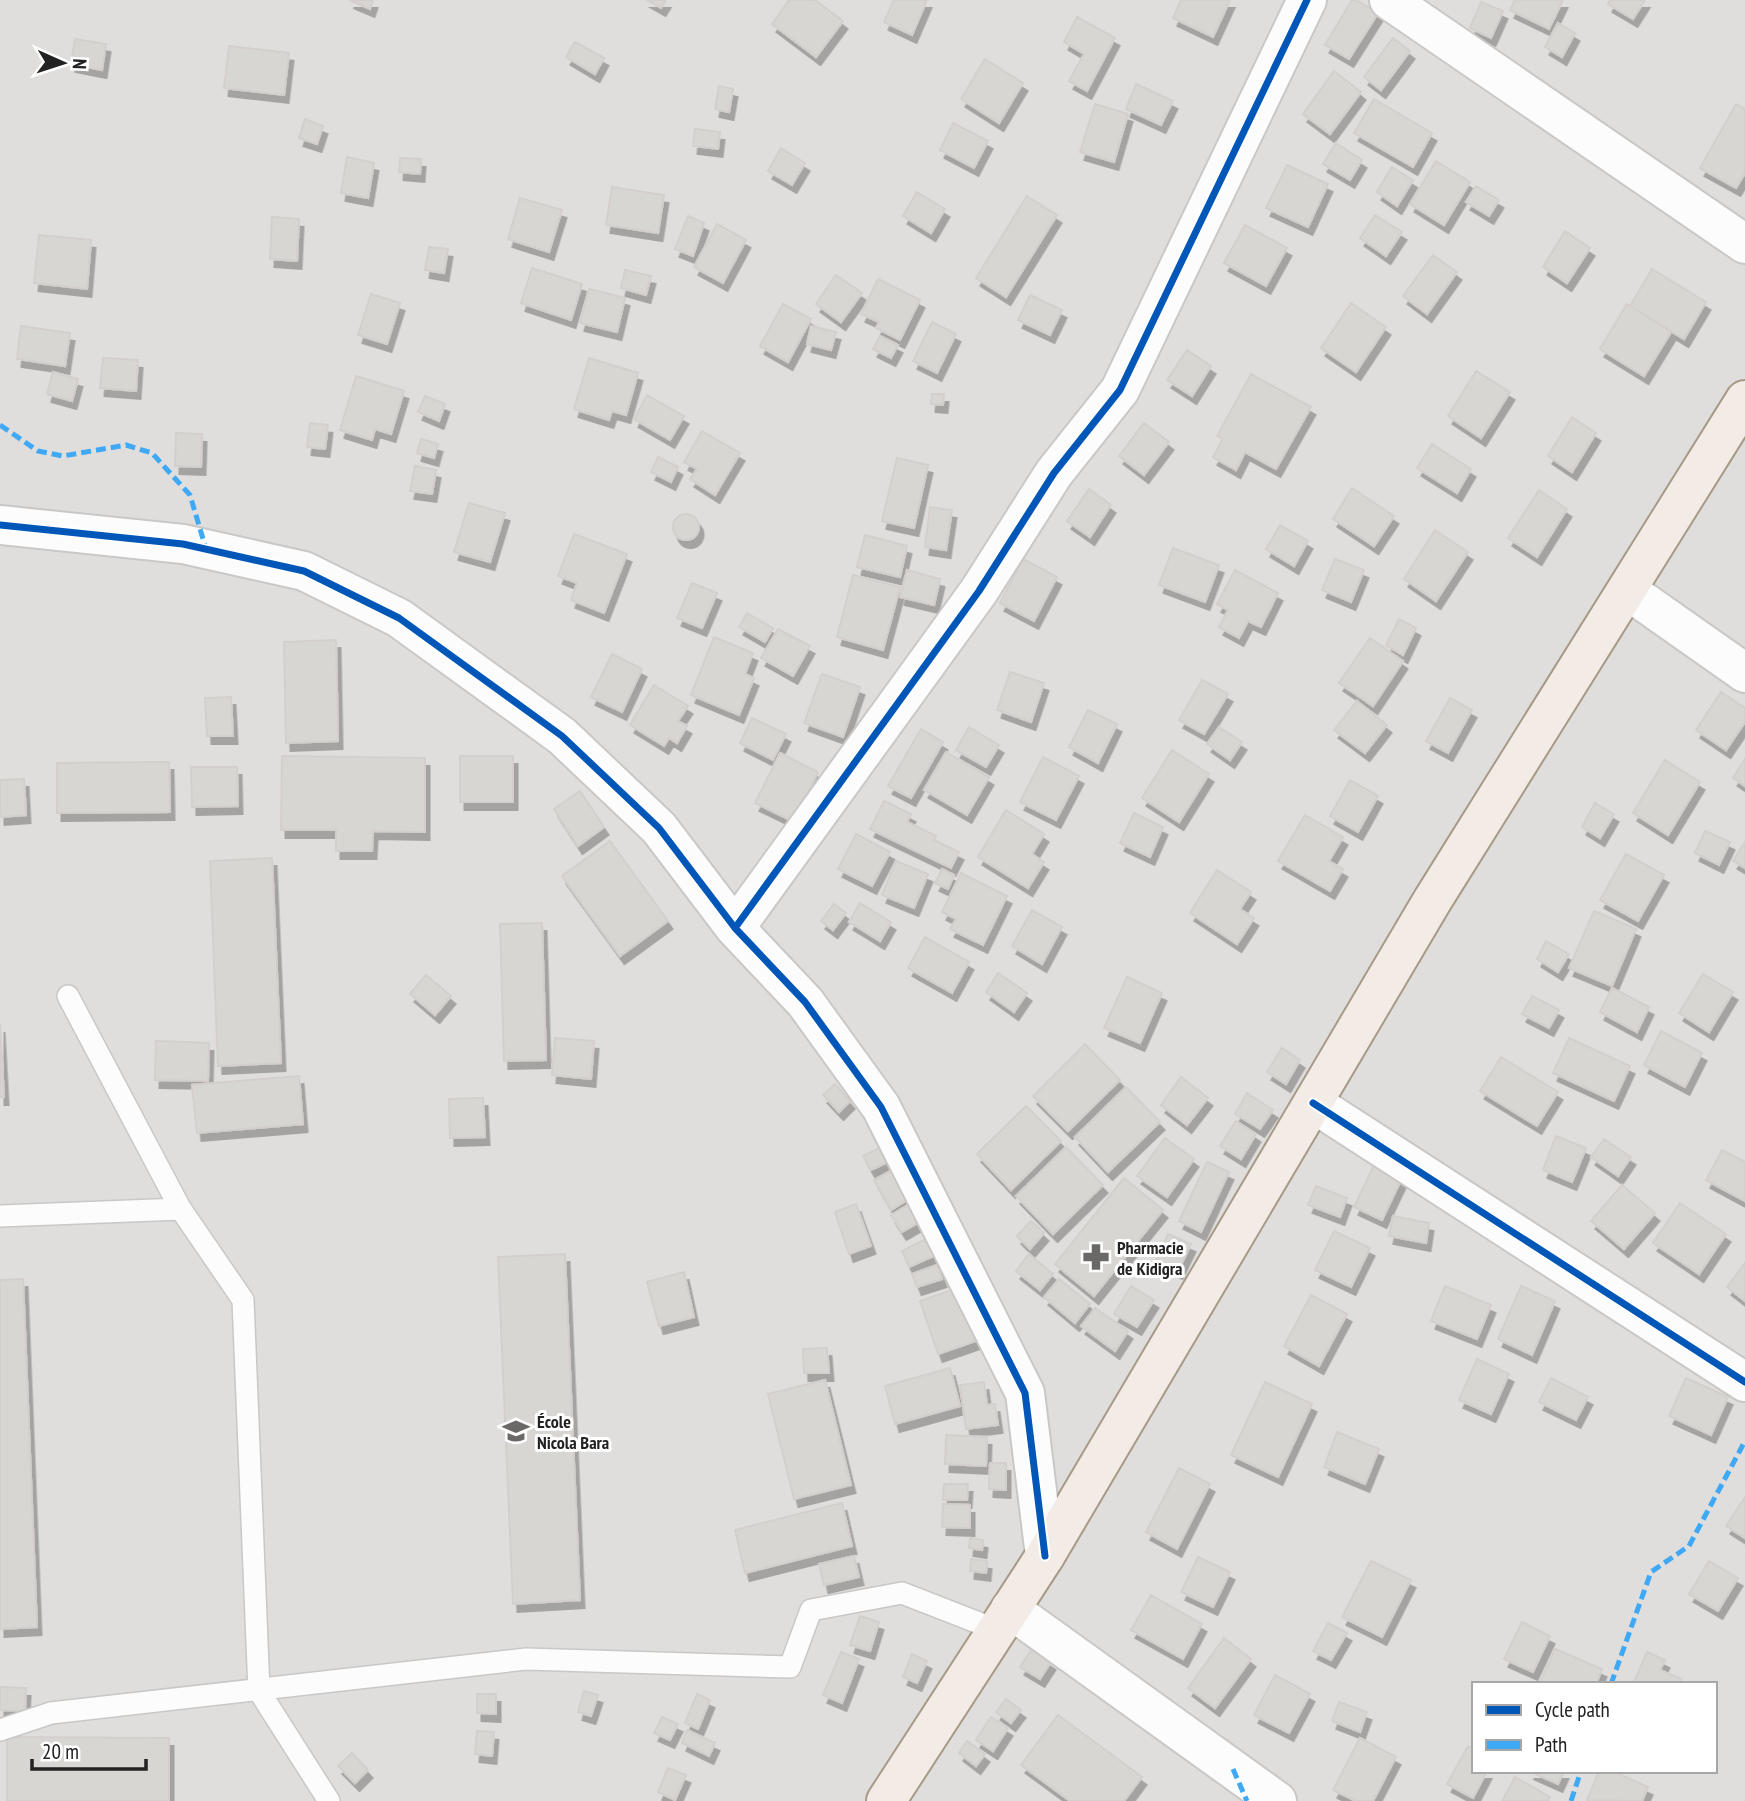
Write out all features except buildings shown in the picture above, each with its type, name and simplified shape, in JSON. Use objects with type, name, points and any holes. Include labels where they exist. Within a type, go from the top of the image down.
[{"type":"main road","points":[[886,1801],[1045,1556],[1432,901],[1745,400]]},
{"type":"street","points":[[735,928],[979,591],[1054,473],[1120,390],[1307,0]]},
{"type":"street","points":[[1389,0],[1745,244]]},
{"type":"street","points":[[0,524],[183,544],[304,571],[399,618],[562,736],[659,828],[735,928],[805,1002],[881,1107],[1025,1393],[1045,1556]]},
{"type":"street","points":[[1627,590],[1745,673]]},
{"type":"street","points":[[1313,1102],[1745,1382]]},
{"type":"street","points":[[1003,1620],[1277,1801]]},
{"type":"lane","points":[[68,996],[181,1209],[243,1300],[259,1691],[329,1801]]},
{"type":"lane","points":[[0,1216],[181,1209]]},
{"type":"lane","points":[[0,1730],[51,1713],[526,1659],[790,1667],[811,1610],[902,1593],[1003,1620]]},
{"type":"shaded area","points":[[0,0],[1745,0],[1745,1801],[0,1801]]},
{"type":"marked path","points":[[0,425],[38,451],[63,456],[126,445],[152,453],[190,495],[206,549]]},
{"type":"marked path","points":[[1612,1682],[1651,1572],[1689,1546],[1745,1441]]},
{"type":"marked path","points":[[1233,1769],[1247,1801]]},
{"type":"marked path","points":[[1571,1801],[1580,1773]]},
{"type":"cycle path","points":[[735,928],[979,591],[1054,473],[1120,390],[1307,0]]},
{"type":"cycle path","points":[[0,525],[183,544],[304,571],[399,618],[562,736],[659,828],[735,928],[805,1002],[881,1107],[1025,1393],[1045,1556]]},
{"type":"cycle path","points":[[1313,1103],[1745,1382]]},
{"type":"place","name":"Pharmacie de Kidigra","points":[[1096,1257]]},
{"type":"place","name":"École Nicola Bara","points":[[516,1431]]}]
